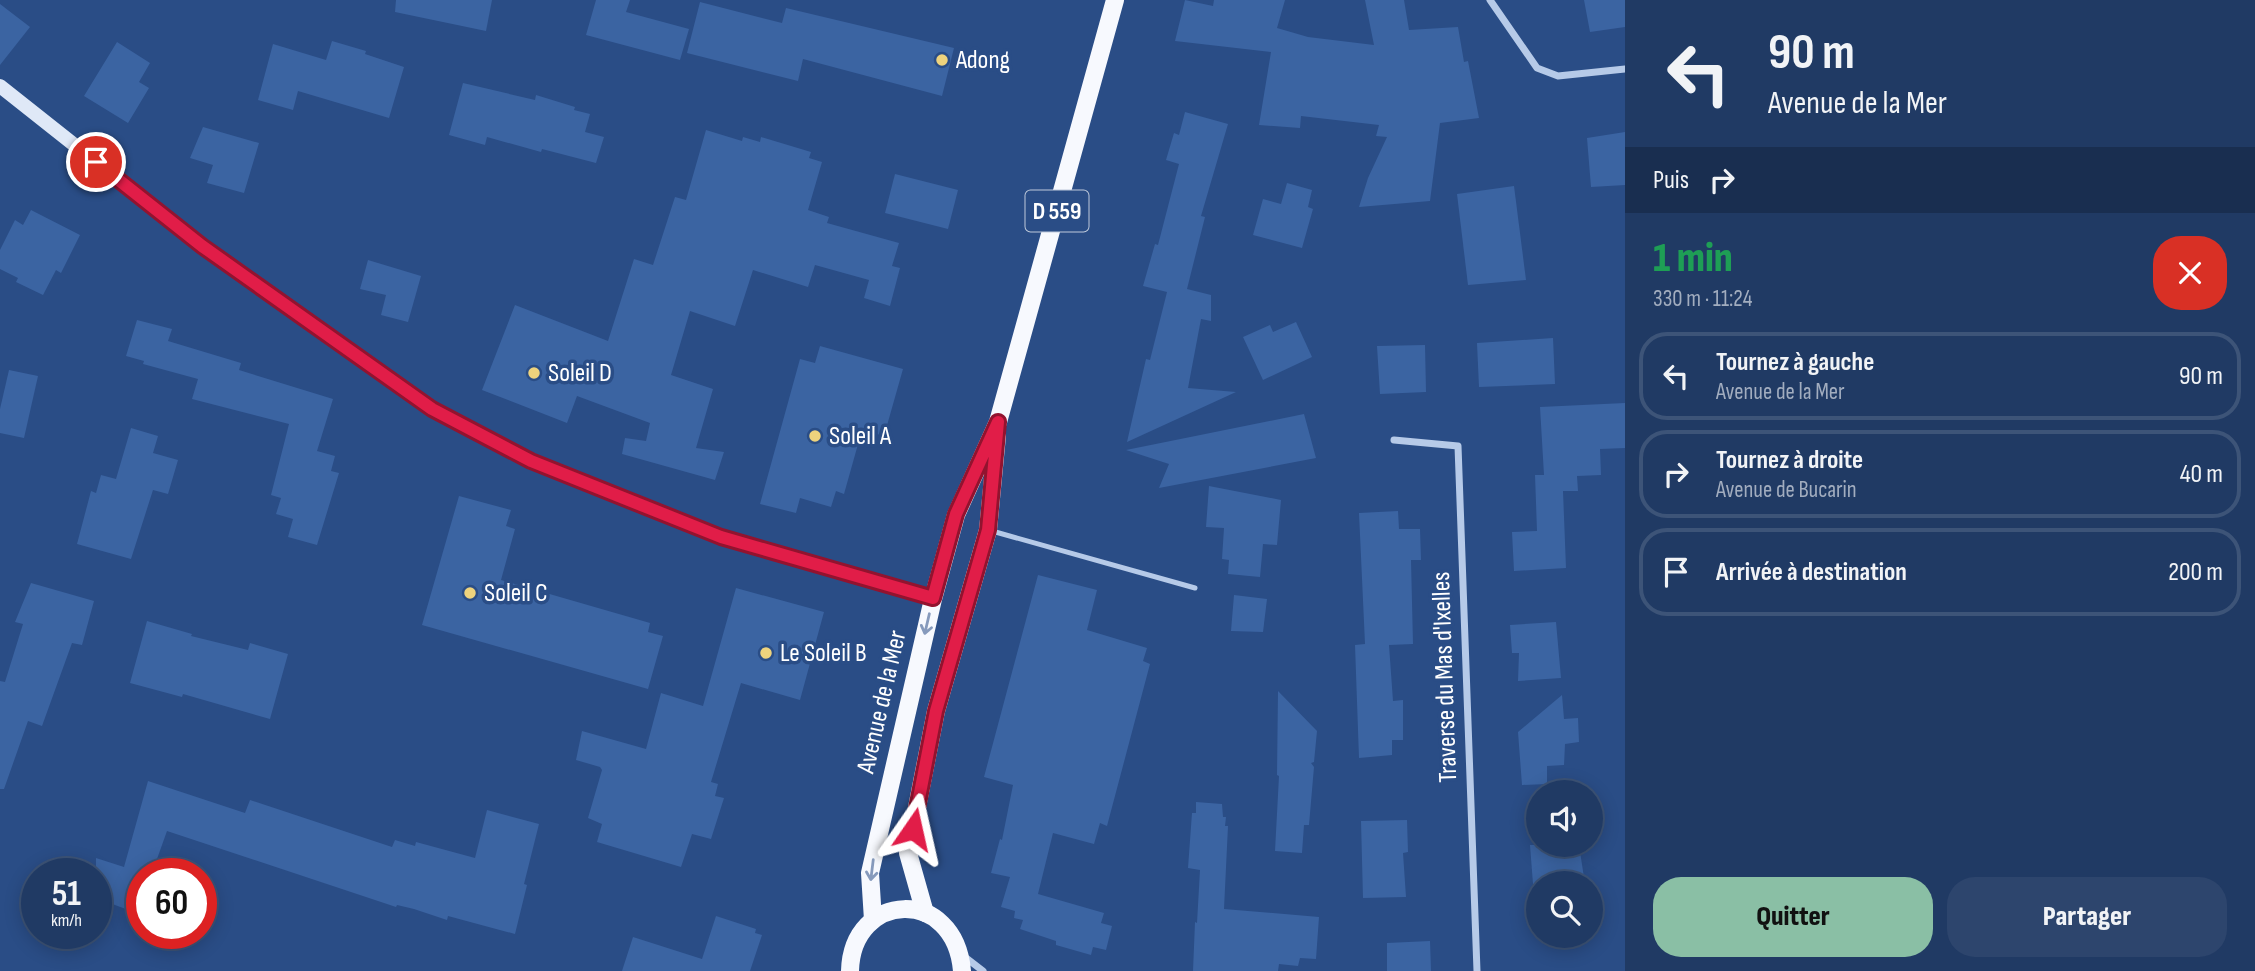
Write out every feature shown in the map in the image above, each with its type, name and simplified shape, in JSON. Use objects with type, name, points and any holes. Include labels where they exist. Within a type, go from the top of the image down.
[{"type":"main road","name":"Avenue de la Mer","points":[[873,920],[870,873],[933,598],[956,514],[998,422],[1115,0]]},
{"type":"main road","name":"Avenue de la Mer","points":[[925,912],[908,853],[936,711],[988,530],[998,422]]},
{"type":"main road","points":[[850,971],[852,950],[860,933],[873,920],[889,912],[907,909],[925,912],[942,922],[954,936],[961,962]]},
{"type":"street","points":[[1490,0],[1537,68],[1558,76],[1625,69]]},
{"type":"street","points":[[0,86],[202,246],[432,409],[531,461],[721,537],[933,598]]},
{"type":"street","name":"Traverse du Mas d'Ixelles","points":[[1394,440],[1458,446],[1477,971]]},
{"type":"street","points":[[961,962],[983,971]]},
{"type":"lane","points":[[988,530],[1195,588]]},
{"type":"building","points":[[396,0],[492,0],[486,31],[395,12]]},
{"type":"building","points":[[596,0],[630,0],[626,12],[689,29],[680,60],[586,35]]},
{"type":"building","points":[[1185,0],[1213,6],[1214,0],[1285,0],[1277,28],[1308,37],[1374,45],[1365,0],[1404,0],[1409,30],[1458,27],[1479,118],[1440,123],[1430,201],[1359,207],[1368,178],[1387,137],[1376,136],[1379,125],[1301,116],[1300,128],[1259,125],[1271,52],[1175,41]]},
{"type":"building","points":[[1584,0],[1625,0],[1625,27],[1590,32]]},
{"type":"building","points":[[700,2],[782,23],[786,8],[954,48],[942,96],[803,59],[798,81],[687,53]]},
{"type":"building","points":[[0,4],[30,27],[0,65]]},
{"type":"building","points":[[332,41],[366,51],[365,54],[404,67],[389,118],[298,91],[293,110],[258,100],[273,44],[326,60]]},
{"type":"building","points":[[117,42],[150,63],[139,82],[149,88],[128,123],[84,96]]},
{"type":"building","points":[[463,83],[535,100],[536,95],[590,114],[585,132],[604,137],[596,163],[487,137],[485,145],[449,135]]},
{"type":"building","points":[[1185,112],[1228,124],[1201,216],[1205,217],[1187,289],[1211,295],[1211,321],[1201,319],[1188,388],[1236,392],[1127,442],[1146,359],[1150,360],[1167,292],[1143,286],[1155,244],[1158,245],[1179,164],[1166,160],[1174,133],[1179,135]]},
{"type":"building","points":[[203,127],[259,143],[244,193],[207,183],[213,165],[190,158]]},
{"type":"building","points":[[706,130],[742,141],[743,137],[760,142],[761,137],[811,152],[809,158],[822,162],[808,210],[829,217],[827,223],[899,243],[892,266],[900,268],[890,306],[864,298],[869,280],[815,265],[808,287],[753,270],[735,326],[690,311],[671,375],[713,389],[696,448],[724,452],[715,480],[622,454],[625,438],[646,441],[650,423],[577,396],[567,423],[482,390],[515,305],[608,341],[634,259],[653,265],[675,197],[686,200]]},
{"type":"building","points":[[1625,132],[1625,185],[1591,187],[1587,138]]},
{"type":"building","points":[[895,174],[958,190],[948,229],[885,213]]},
{"type":"building","points":[[1287,183],[1312,190],[1308,207],[1313,209],[1302,248],[1253,235],[1263,199],[1281,204]]},
{"type":"building","points":[[1514,186],[1526,280],[1468,285],[1457,194]]},
{"type":"building","points":[[31,210],[80,235],[61,273],[56,270],[43,295],[16,282],[18,278],[0,269],[0,250],[15,220],[23,225]]},
{"type":"building","points":[[368,260],[421,276],[408,322],[381,315],[386,295],[360,289]]},
{"type":"building","points":[[137,320],[172,329],[168,341],[241,363],[239,370],[333,399],[317,451],[335,456],[331,471],[339,473],[317,545],[288,537],[293,519],[276,514],[281,498],[271,495],[289,424],[192,399],[198,379],[143,364],[144,361],[126,356]]},
{"type":"building","points":[[1296,322],[1312,357],[1263,380],[1243,337],[1270,325],[1273,332]]},
{"type":"building","points":[[1553,338],[1555,384],[1479,387],[1477,343]]},
{"type":"building","points":[[1425,345],[1426,392],[1380,394],[1377,346]]},
{"type":"building","name":"Soleil A","points":[[820,346],[903,369],[884,436],[862,430],[844,494],[836,491],[831,507],[800,498],[796,513],[760,504],[800,359],[815,363]]},
{"type":"building","points":[[9,370],[38,376],[24,438],[0,433],[0,409]]},
{"type":"building","points":[[1625,403],[1625,448],[1600,449],[1601,475],[1577,476],[1578,491],[1563,491],[1566,568],[1514,571],[1512,532],[1537,531],[1535,475],[1544,475],[1540,407]]},
{"type":"building","points":[[1304,414],[1316,458],[1159,488],[1169,464],[1126,450]]},
{"type":"building","points":[[131,428],[158,436],[153,453],[178,460],[168,494],[153,490],[131,559],[77,544],[91,491],[96,493],[101,475],[116,479]]},
{"type":"building","points":[[1209,486],[1281,500],[1277,545],[1263,544],[1260,577],[1228,574],[1229,560],[1222,559],[1224,528],[1206,527]]},
{"type":"building","name":"Soleil C","points":[[459,496],[511,510],[506,526],[515,529],[501,580],[650,623],[648,632],[663,636],[648,689],[422,625]]},
{"type":"building","points":[[1398,511],[1399,529],[1420,529],[1421,560],[1411,560],[1413,644],[1389,645],[1393,701],[1403,700],[1403,740],[1392,740],[1392,755],[1359,758],[1355,645],[1365,644],[1359,513]]},
{"type":"building","points":[[1038,575],[1097,590],[1087,630],[1147,648],[1143,661],[1150,664],[1107,826],[1100,823],[1094,844],[1053,833],[1038,894],[1104,913],[1101,923],[1112,926],[1106,950],[1093,947],[1091,955],[1056,945],[1056,941],[1020,929],[1023,920],[1014,918],[1015,911],[1001,907],[1010,877],[991,873],[1000,839],[1002,840],[1013,785],[984,777]]},
{"type":"building","points":[[31,583],[94,601],[82,645],[72,643],[42,726],[28,721],[4,789],[0,789],[0,681],[5,682],[23,624],[15,622]]},
{"type":"building","points":[[736,588],[824,612],[800,700],[741,683],[711,782],[718,784],[715,796],[724,798],[711,839],[692,834],[681,867],[597,842],[602,824],[588,818],[602,770],[576,760],[582,731],[646,749],[661,693],[703,706]]},
{"type":"building","points":[[1234,595],[1267,599],[1263,632],[1231,631]]},
{"type":"building","points":[[147,621],[192,634],[191,636],[248,650],[250,643],[288,654],[270,719],[183,694],[182,697],[130,683]]},
{"type":"building","points":[[1556,622],[1561,678],[1518,681],[1519,653],[1512,653],[1510,625]]},
{"type":"building","points":[[1278,691],[1317,731],[1314,762],[1311,763],[1314,767],[1309,825],[1304,825],[1302,853],[1275,851],[1279,776]]},
{"type":"building","points":[[1562,695],[1564,719],[1578,718],[1579,742],[1565,744],[1564,765],[1547,766],[1547,780],[1526,780],[1526,785],[1522,785],[1518,732]]},
{"type":"building","points":[[148,781],[245,813],[250,800],[392,847],[395,840],[415,846],[416,842],[475,858],[487,810],[539,824],[515,934],[448,916],[447,920],[414,909],[396,907],[167,831],[157,858],[127,858]]},
{"type":"building","points":[[1196,802],[1222,804],[1223,817],[1226,817],[1225,826],[1228,826],[1224,909],[1319,917],[1316,959],[1300,958],[1298,966],[1279,964],[1278,971],[1193,971],[1200,870],[1188,868],[1192,813],[1196,813]]},
{"type":"building","points":[[1407,820],[1408,852],[1403,853],[1406,897],[1363,898],[1361,821]]},
{"type":"building","points":[[1531,857],[1581,857],[1583,871],[1532,871]]},
{"type":"building","points":[[126,860],[126,909],[112,904],[112,863],[124,867]]},
{"type":"building","points":[[716,916],[756,929],[755,933],[762,935],[750,971],[622,971],[633,937],[702,959]]},
{"type":"building","points":[[1430,941],[1431,971],[1387,971],[1387,943]]},
{"type":"place","name":"Adong","points":[[942,60]]},
{"type":"place","name":"Soleil D","points":[[534,373]]},
{"type":"place","name":"Soleil A","points":[[815,436]]},
{"type":"place","name":"Soleil C","points":[[470,593]]},
{"type":"place","name":"Le Soleil B","points":[[766,653]]},
{"type":"route","points":[[96,162],[202,246],[432,409],[531,461],[721,537],[848,575],[933,598],[956,514],[998,422],[988,530],[936,711],[913,829]]}]
